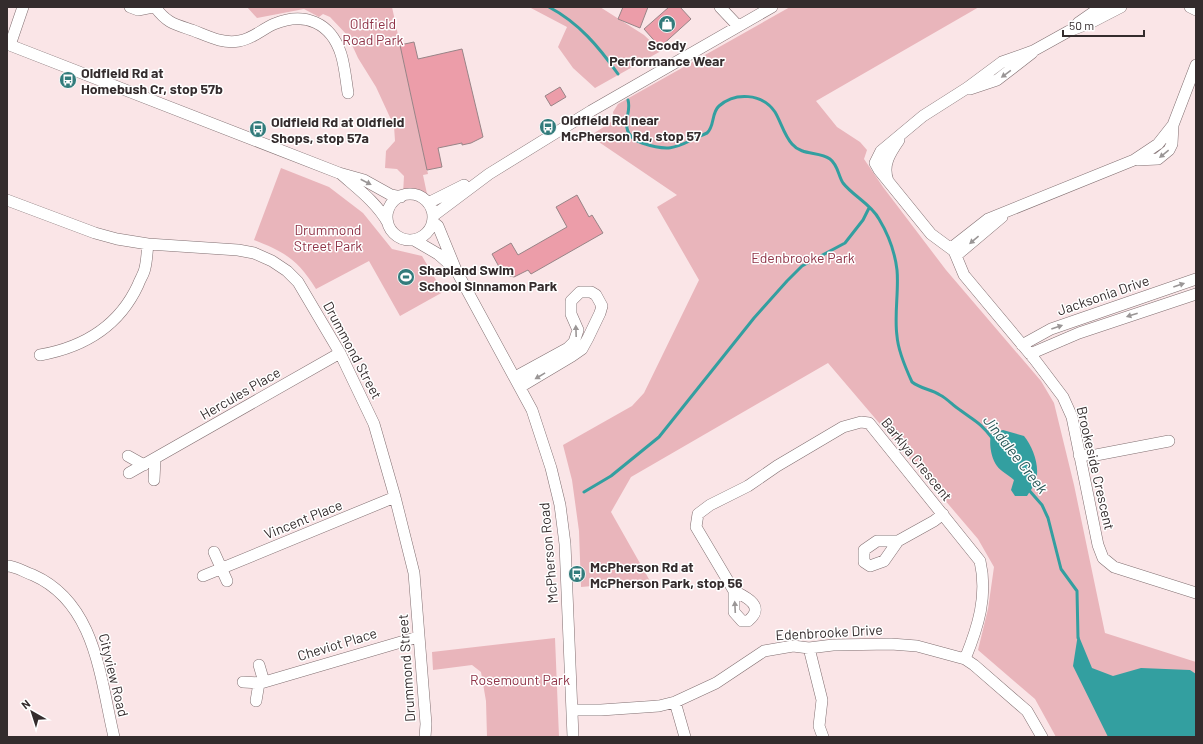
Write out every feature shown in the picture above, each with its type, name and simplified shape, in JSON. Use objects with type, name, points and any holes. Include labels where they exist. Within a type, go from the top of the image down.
[{"type":"street","points":[[23,7],[9,45],[339,173],[364,180],[391,195],[401,197],[415,195],[428,203],[433,219],[438,226],[456,270]]},
{"type":"street","points":[[130,7],[138,10],[154,7],[165,20],[222,42],[240,41],[255,36],[273,24],[291,19],[302,18],[316,22],[328,31],[336,42],[342,56],[348,94]]},
{"type":"street","points":[[720,7],[738,26]]},
{"type":"street","points":[[428,203],[489,174],[772,7]]},
{"type":"street","points":[[1101,7],[1069,31],[1037,49],[1002,62],[964,91],[932,110],[907,129],[884,148],[876,158],[878,168],[931,234],[954,251],[985,221],[1134,160],[1158,144],[1173,125],[1195,69]]},
{"type":"street","points":[[1069,31],[1090,23],[1121,7]]},
{"type":"street","points":[[1190,7],[1196,10]]},
{"type":"street","points":[[339,173],[374,203],[391,229],[401,238],[414,240],[438,254],[456,270]]},
{"type":"street","points":[[414,240],[426,233],[433,219],[489,174]]},
{"type":"street","points":[[388,223],[390,208],[401,197]]},
{"type":"street","name":"Drummond Street","points":[[7,200],[95,233],[117,239],[148,244],[238,250],[254,253],[272,261],[287,271],[298,282],[340,353],[374,424],[395,497],[414,573],[426,724],[425,737]]},
{"type":"street","points":[[40,355],[56,352],[86,340],[110,325],[130,303],[145,268],[148,244]]},
{"type":"street","name":"Brookeside Crescent","points":[[954,251],[964,275],[1030,354],[1060,393],[1068,408],[1098,545],[1103,558],[1114,567],[1193,592]]},
{"type":"street","name":"McPherson Road","points":[[456,270],[518,382],[532,410],[544,440],[560,505],[565,544],[574,737]]},
{"type":"street","name":"Jacksonia Drive","points":[[1022,345],[1051,329],[1196,279]]},
{"type":"street","points":[[518,382],[563,356],[582,349],[602,306],[600,300],[591,292],[580,292],[571,301],[570,307],[577,325],[577,336],[563,356]]},
{"type":"street","name":"Jacksonia Drive","points":[[1030,354],[1079,333],[1196,294]]},
{"type":"street","name":"Hercules Place","points":[[129,473],[340,353]]},
{"type":"street","name":"Barklya Crescent","points":[[734,591],[696,527],[698,514],[710,505],[748,486],[777,466],[843,427],[861,422],[869,423],[972,549],[980,561],[984,586],[981,613],[965,659]]},
{"type":"street","points":[[1079,455],[1096,455],[1169,441]]},
{"type":"street","points":[[128,456],[144,465]]},
{"type":"street","points":[[154,480],[155,459]]},
{"type":"street","name":"Vincent Place","points":[[203,576],[395,497]]},
{"type":"street","points":[[898,541],[934,521],[942,514]]},
{"type":"street","points":[[214,552],[223,568],[227,581]]},
{"type":"street","name":"Cityview Road","points":[[7,566],[40,578],[61,593],[78,613],[90,637],[114,737]]},
{"type":"street","name":"Cheviot Place","points":[[243,682],[261,683],[418,637]]},
{"type":"street","name":"Edenbrooke Drive","points":[[572,710],[601,710],[659,706],[675,702],[716,683],[764,651],[793,646],[809,648],[833,645],[891,644],[917,646],[965,659],[980,669],[1027,711],[1042,737]]},
{"type":"street","points":[[809,648],[822,700],[819,726],[822,737]]},
{"type":"street","points":[[256,701],[261,683],[259,665]]},
{"type":"street","points":[[675,702],[685,737]]},
{"type":"green space","name":"Oldfield Road Park","points":[[247,7],[392,7],[428,174],[423,175],[427,194],[403,194],[404,176],[397,169],[385,168],[386,151],[395,141],[394,126],[376,87],[358,58],[348,36],[330,17],[323,14],[319,17],[304,9],[257,18]]},
{"type":"green space","points":[[529,7],[600,7],[644,35],[661,51],[595,88],[573,68],[558,47],[567,27]]},
{"type":"green space","name":"Edenbrooke Park","points":[[790,7],[979,7],[816,101],[837,127],[860,142],[867,150],[864,159],[883,187],[946,270],[1041,381],[1054,403],[1074,485],[1105,633],[1196,662],[1196,737],[1056,737],[1035,699],[978,650],[988,609],[994,567],[978,539],[828,363],[631,477],[611,512],[650,581],[581,587],[579,531],[572,480],[563,445],[632,406],[644,393],[699,280],[657,207],[677,195],[590,136],[614,120],[613,112],[618,104]]},
{"type":"green space","name":"Drummond Street Park","points":[[281,168],[329,187],[363,213],[392,249],[422,256],[443,292],[400,316],[369,261],[316,289],[303,271],[290,258],[254,240]]},
{"type":"green space","name":"Rosemount Park","points":[[555,638],[559,737],[487,737],[486,701],[481,672],[472,665],[433,670],[432,652]]},
{"type":"water","points":[[1003,430],[1024,436],[1033,451],[1037,475],[1036,480],[1027,496],[1015,496],[1011,490],[1014,480],[998,468],[993,459],[990,445],[992,433]]},
{"type":"water","points":[[1078,634],[1092,668],[1113,676],[1141,668],[1190,670],[1196,674],[1196,737],[1108,737],[1073,666]]},
{"type":"building","points":[[623,7],[648,7],[640,28],[618,19]]},
{"type":"building","name":"Scody Performance Wear","points":[[669,7],[680,7],[691,19],[660,47],[644,29]]},
{"type":"building","points":[[414,42],[418,59],[462,49],[483,137],[471,143],[462,145],[462,143],[438,148],[442,167],[427,170],[400,45]]},
{"type":"building","points":[[560,87],[566,97],[551,106],[545,96]]},
{"type":"building","points":[[577,195],[589,217],[592,215],[603,233],[531,274],[528,270],[514,277],[503,274],[492,254],[511,243],[518,255],[567,227],[556,207]]},
{"type":"waterway","name":"Jindalee Creek","points":[[549,7],[570,20],[588,36],[618,74]]},
{"type":"waterway","name":"Jindalee Creek","points":[[628,100],[629,107],[627,125],[630,135],[642,143],[662,148],[669,148],[676,147],[707,133],[711,127],[715,112],[725,101],[740,97],[756,98],[770,106],[775,112],[787,137],[796,148],[821,155],[833,161],[843,183],[847,188],[867,204],[876,214],[891,244],[897,270],[896,328],[899,347],[912,382],[946,398],[981,426],[993,439]]},
{"type":"waterway","points":[[584,492],[611,476],[659,437],[754,318],[787,281],[802,266],[845,243],[863,220],[869,208]]},
{"type":"waterway","name":"Jindalee Creek","points":[[1028,489],[1042,505],[1048,518],[1061,569],[1077,591],[1078,638]]},
{"type":"place","name":"Scody Performance Wear","points":[[667,24]]},
{"type":"place","name":"Oldfield Rd at Homebush Cr, stop 57b","points":[[68,80]]},
{"type":"place","name":"Oldfield Rd near McPherson Rd, stop 57","points":[[548,127]]},
{"type":"place","name":"Oldfield Rd at Oldfield Shops, stop 57a","points":[[258,129]]},
{"type":"place","name":"Shapland Swim School Sinnamon Park","points":[[406,277]]},
{"type":"place","name":"McPherson Rd at McPherson Park, stop 56","points":[[577,574]]}]
